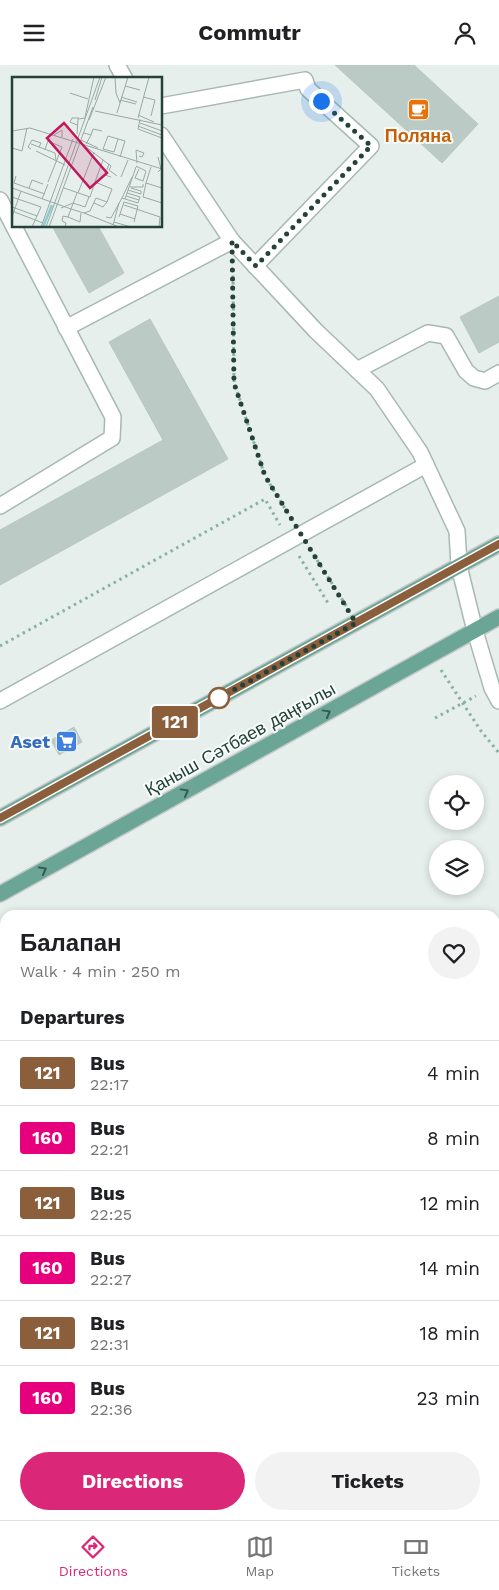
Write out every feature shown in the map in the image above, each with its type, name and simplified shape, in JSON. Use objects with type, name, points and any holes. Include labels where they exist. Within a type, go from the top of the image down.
[{"type":"main road","points":[[0,818],[499,544]]},
{"type":"main road","name":"Қаныш Сәтбаев даңғылы","points":[[0,894],[499,617]]},
{"type":"street","points":[[118,65],[124,77]]},
{"type":"street","points":[[162,106],[305,80],[308,89],[371,146],[256,266]]},
{"type":"street","points":[[162,136],[232,241],[316,331],[377,389],[420,453],[457,531],[459,567],[492,688],[499,701]]},
{"type":"street","points":[[0,200],[12,223]]},
{"type":"street","points":[[0,506],[112,438],[113,417],[14,227]]},
{"type":"street","points":[[66,328],[232,241]]},
{"type":"street","points":[[357,370],[428,333],[446,336],[466,371],[474,378],[485,381],[499,373]]},
{"type":"street","points":[[0,701],[426,465]]},
{"type":"path","points":[[232,241],[234,383],[265,476],[328,603]]},
{"type":"path","points":[[0,645],[265,499],[296,537],[356,623]]},
{"type":"path","points":[[432,655],[481,731],[499,753]]},
{"type":"path","points":[[435,718],[463,703]]},
{"type":"building","points":[[335,65],[414,65],[478,124],[442,163]]},
{"type":"building","points":[[53,227],[99,227],[124,273],[89,293]]},
{"type":"building","points":[[499,296],[499,342],[479,353],[460,317]]},
{"type":"building","points":[[150,319],[228,459],[0,585],[0,530],[163,440],[109,342]]},
{"type":"building","name":"Aset","points":[[74,727],[82,742],[59,755],[51,740]]},
{"type":"bus line","name":"121","points":[[0,818],[499,544]]},
{"type":"place","name":"Поляна","points":[[418,110]]},
{"type":"place","name":"Aset","points":[[66,741]]},
{"type":"route","points":[[219,698],[356,623],[265,476],[234,383],[232,241],[256,266],[371,146],[321,101]]}]
